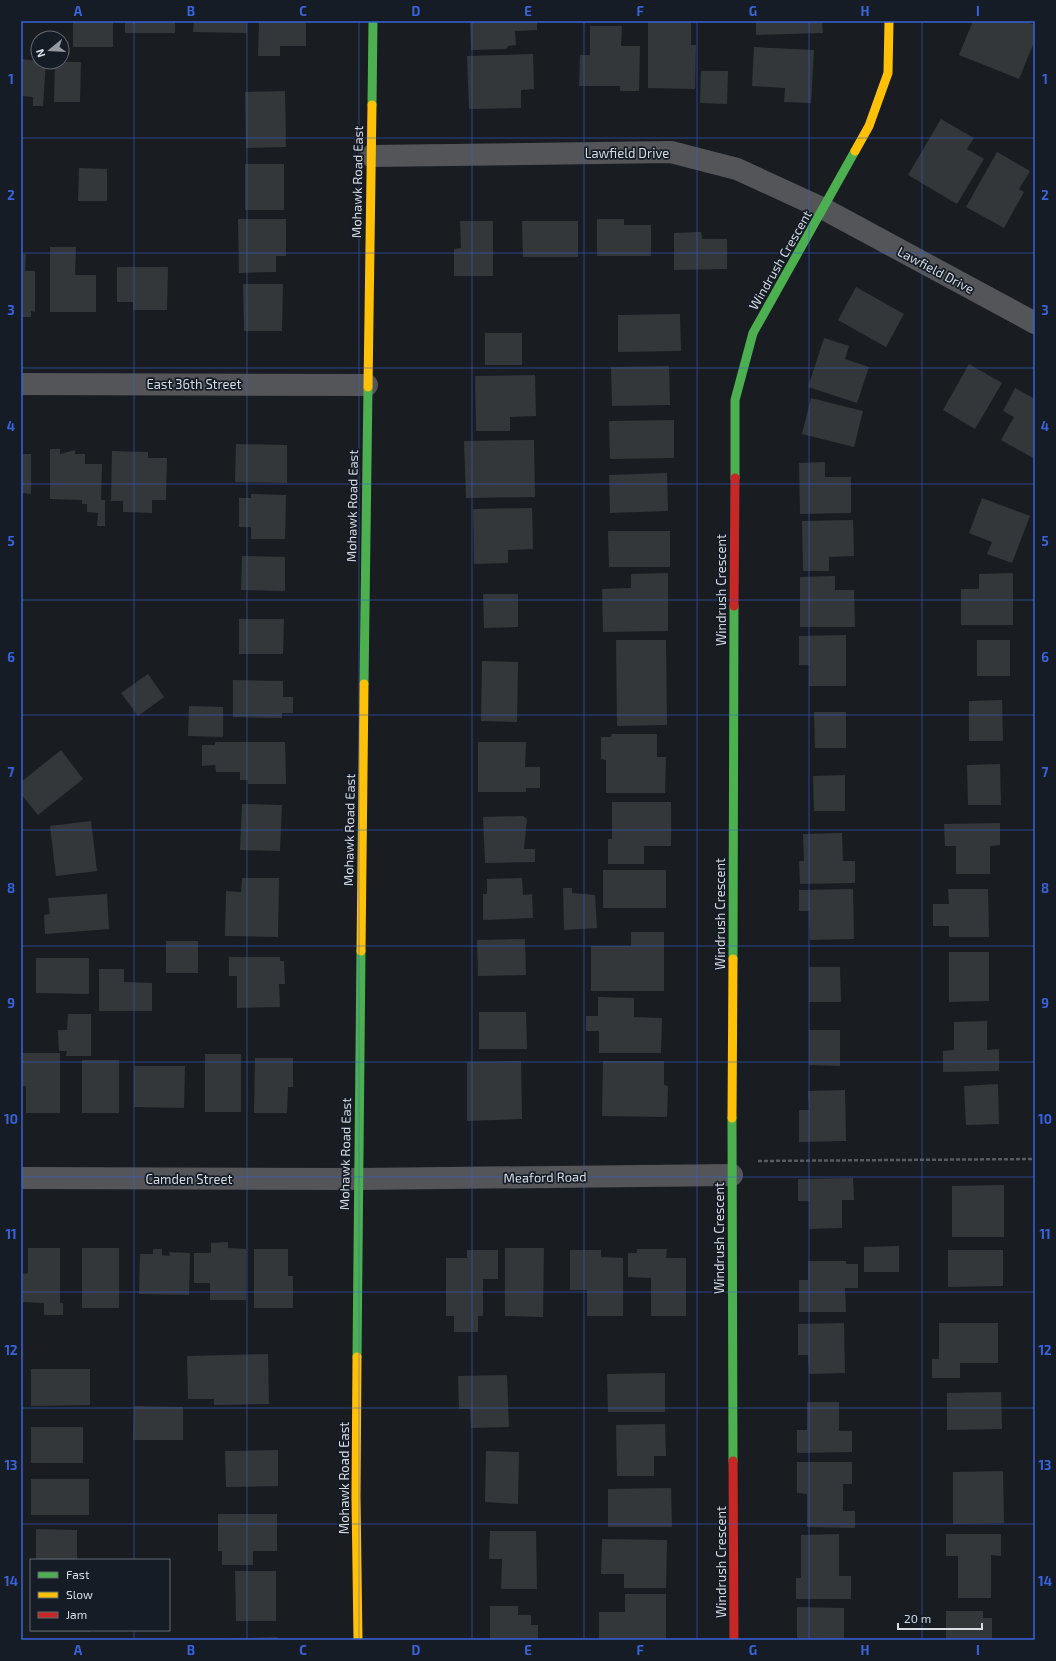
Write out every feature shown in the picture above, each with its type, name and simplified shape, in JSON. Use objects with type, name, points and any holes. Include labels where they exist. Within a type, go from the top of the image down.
[{"type":"street","name":"Mohawk Road East","points":[[358,1640],[356,1497],[358,1179],[366,384],[373,21]]},
{"type":"street","name":"Windrush Crescent","points":[[734,1640],[732,1168],[736,400],[753,333],[824,209],[869,126],[888,73],[889,21]]},
{"type":"street","name":"Lawfield Drive","points":[[370,156],[671,152],[737,169],[824,209],[1035,323]]},
{"type":"street","name":"East 36th Street","points":[[21,384],[366,384]]},
{"type":"street","name":"Meaford Road","points":[[358,1179],[732,1168]]},
{"type":"street","name":"Camden Street","points":[[21,1178],[358,1179]]},
{"type":"path","points":[[732,1168],[1035,1159]]},
{"type":"building","points":[[73,21],[113,21],[113,47],[73,47]]},
{"type":"building","points":[[125,21],[175,21],[175,33],[125,33]]},
{"type":"building","points":[[194,21],[247,21],[247,33],[193,32]]},
{"type":"building","points":[[259,21],[306,21],[306,46],[280,46],[280,56],[258,56]]},
{"type":"building","points":[[470,21],[537,21],[537,30],[515,31],[516,45],[508,46],[507,49],[471,50]]},
{"type":"building","points":[[648,21],[691,21],[691,45],[696,45],[695,89],[648,88]]},
{"type":"building","points":[[756,21],[822,21],[823,33],[756,35]]},
{"type":"building","points":[[973,21],[1025,21],[1035,25],[1035,40],[1019,79],[959,55]]},
{"type":"building","points":[[590,26],[622,26],[621,46],[640,46],[639,91],[620,91],[620,86],[579,86],[580,55],[590,55]]},
{"type":"building","points":[[754,47],[814,50],[811,103],[784,102],[785,88],[752,86]]},
{"type":"building","points":[[533,54],[534,89],[521,90],[521,108],[469,109],[467,56]]},
{"type":"building","points":[[21,59],[30,60],[30,70],[45,70],[43,106],[33,106],[33,97],[21,96]]},
{"type":"building","points":[[70,62],[81,62],[80,102],[54,102],[55,70],[70,70]]},
{"type":"building","points":[[701,71],[728,71],[727,104],[700,103]]},
{"type":"building","points":[[285,91],[286,147],[246,148],[245,92]]},
{"type":"building","points":[[941,119],[974,138],[967,149],[984,159],[957,204],[908,175]]},
{"type":"building","points":[[997,152],[1030,171],[1019,189],[1024,192],[1004,228],[966,207]]},
{"type":"building","points":[[245,164],[284,164],[284,210],[245,210]]},
{"type":"building","points":[[79,168],[107,169],[107,201],[78,201]]},
{"type":"building","points":[[238,219],[286,219],[286,256],[276,256],[276,272],[239,273]]},
{"type":"building","points":[[597,219],[624,219],[624,225],[651,225],[651,256],[597,256]]},
{"type":"building","points":[[460,221],[493,221],[493,276],[454,276],[454,249],[461,248]]},
{"type":"building","points":[[522,221],[578,221],[578,257],[523,257]]},
{"type":"building","points":[[701,232],[702,239],[727,239],[727,269],[674,270],[674,233]]},
{"type":"building","points":[[50,247],[76,247],[75,275],[96,275],[96,312],[50,312]]},
{"type":"building","points":[[21,254],[26,254],[25,271],[35,271],[35,312],[31,311],[31,317],[21,317]]},
{"type":"building","points":[[117,267],[168,267],[167,310],[133,310],[133,302],[117,302]]},
{"type":"building","points":[[243,284],[283,284],[282,331],[244,331]]},
{"type":"building","points":[[856,287],[904,314],[886,347],[838,320]]},
{"type":"building","points":[[680,314],[681,351],[618,352],[618,315]]},
{"type":"building","points":[[485,333],[522,333],[522,365],[485,365]]},
{"type":"building","points":[[824,338],[849,346],[845,359],[869,367],[857,403],[808,387]]},
{"type":"building","points":[[969,364],[1002,383],[975,429],[943,410]]},
{"type":"building","points":[[669,366],[670,405],[612,406],[611,367]]},
{"type":"building","points":[[535,375],[536,416],[510,417],[510,431],[476,431],[475,376]]},
{"type":"building","points":[[1015,388],[1035,399],[1035,455],[1033,458],[1001,440],[1014,417],[1003,411]]},
{"type":"building","points":[[811,398],[863,411],[854,447],[802,434]]},
{"type":"building","points":[[674,420],[674,458],[610,459],[609,421]]},
{"type":"building","points":[[534,440],[535,497],[466,498],[464,441]]},
{"type":"building","points":[[236,444],[287,445],[287,483],[235,482]]},
{"type":"building","points":[[50,449],[60,449],[60,454],[75,450],[75,454],[85,454],[85,464],[102,464],[101,500],[105,500],[105,526],[97,526],[98,513],[87,512],[87,504],[82,504],[82,500],[50,499]]},
{"type":"building","points":[[112,451],[148,452],[148,458],[167,458],[166,500],[152,500],[152,513],[123,512],[123,501],[111,501]]},
{"type":"building","points":[[21,454],[31,454],[31,494],[21,493]]},
{"type":"building","points":[[825,462],[825,477],[851,477],[851,513],[800,514],[799,463]]},
{"type":"building","points":[[667,473],[668,511],[610,513],[609,475]]},
{"type":"building","points":[[251,494],[286,495],[285,539],[251,539],[251,527],[239,527],[239,498],[251,498]]},
{"type":"building","points":[[982,498],[1030,516],[1012,563],[987,554],[992,542],[969,533]]},
{"type":"building","points":[[532,508],[533,549],[508,550],[508,563],[474,564],[473,509]]},
{"type":"building","points":[[853,520],[854,556],[829,557],[829,571],[803,571],[802,521]]},
{"type":"building","points":[[608,531],[670,531],[670,567],[609,567]]},
{"type":"building","points":[[242,556],[285,557],[285,591],[241,590]]},
{"type":"building","points":[[668,573],[668,631],[603,632],[602,589],[631,588],[631,574]]},
{"type":"building","points":[[1013,573],[1013,625],[961,625],[961,589],[979,589],[979,574]]},
{"type":"building","points":[[835,576],[835,590],[854,590],[855,627],[800,627],[800,577]]},
{"type":"building","points":[[483,594],[518,594],[518,627],[484,628]]},
{"type":"building","points":[[239,619],[284,619],[283,654],[239,654]]},
{"type":"building","points":[[846,635],[846,686],[809,686],[809,665],[799,665],[799,636]]},
{"type":"building","points":[[616,640],[666,640],[667,725],[617,726]]},
{"type":"building","points":[[977,640],[1010,640],[1010,676],[977,676]]},
{"type":"building","points":[[482,661],[518,662],[517,722],[481,721]]},
{"type":"building","points":[[148,674],[164,697],[138,716],[121,693]]},
{"type":"building","points":[[233,680],[283,681],[283,697],[293,697],[293,713],[282,713],[282,718],[233,717]]},
{"type":"building","points":[[1002,700],[1003,741],[969,741],[969,701]]},
{"type":"building","points":[[189,706],[223,707],[223,737],[188,736]]},
{"type":"building","points":[[814,712],[846,712],[846,748],[815,748]]},
{"type":"building","points":[[612,734],[657,734],[657,757],[666,757],[665,793],[606,793],[606,760],[601,759],[601,737],[611,737]]},
{"type":"building","points":[[215,742],[285,742],[286,784],[248,784],[248,780],[240,780],[240,772],[216,772],[215,765],[202,766],[202,745],[215,745]]},
{"type":"building","points":[[478,742],[526,742],[525,767],[540,767],[540,788],[526,788],[526,792],[478,792]]},
{"type":"building","points":[[61,750],[83,779],[38,815],[21,794],[21,782]]},
{"type":"building","points":[[1000,764],[1001,805],[968,805],[967,765]]},
{"type":"building","points":[[845,775],[845,811],[814,811],[813,776]]},
{"type":"building","points":[[612,802],[671,802],[671,846],[644,846],[644,864],[608,864],[608,839],[612,839]]},
{"type":"building","points":[[242,804],[282,805],[280,851],[240,850]]},
{"type":"building","points":[[523,816],[527,819],[524,849],[535,849],[535,862],[485,863],[483,817]]},
{"type":"building","points":[[91,821],[97,871],[56,876],[50,826]]},
{"type":"building","points":[[1000,823],[1000,845],[990,846],[990,874],[956,874],[956,846],[945,846],[944,824]]},
{"type":"building","points":[[842,833],[843,861],[855,861],[855,883],[800,884],[799,861],[804,861],[803,834]]},
{"type":"building","points":[[603,870],[666,870],[666,908],[603,908]]},
{"type":"building","points":[[242,878],[279,878],[278,937],[225,936],[226,891],[241,892]]},
{"type":"building","points":[[522,878],[523,895],[532,894],[533,918],[483,920],[483,894],[487,894],[487,879]]},
{"type":"building","points":[[563,888],[572,888],[572,893],[595,895],[597,928],[564,930]]},
{"type":"building","points":[[853,889],[854,939],[810,940],[809,911],[799,911],[799,890]]},
{"type":"building","points":[[948,889],[988,889],[989,937],[949,937],[949,926],[933,926],[933,904],[949,904]]},
{"type":"building","points":[[107,894],[109,929],[45,934],[44,915],[50,914],[48,898]]},
{"type":"building","points":[[631,932],[664,932],[664,991],[591,991],[591,946],[631,946]]},
{"type":"building","points":[[525,939],[526,975],[478,976],[477,940]]},
{"type":"building","points":[[166,941],[198,941],[198,973],[166,973]]},
{"type":"building","points":[[949,952],[989,952],[989,1001],[949,1002]]},
{"type":"building","points":[[229,957],[280,957],[280,961],[284,961],[285,984],[279,984],[280,1007],[237,1008],[237,976],[229,976]]},
{"type":"building","points":[[36,958],[89,958],[89,994],[36,993]]},
{"type":"building","points":[[809,967],[840,967],[841,1002],[809,1002]]},
{"type":"building","points":[[99,969],[124,969],[124,982],[152,983],[152,1011],[99,1011]]},
{"type":"building","points":[[598,997],[634,998],[634,1017],[662,1018],[661,1053],[599,1053],[599,1031],[586,1031],[586,1016],[598,1016]]},
{"type":"building","points":[[479,1012],[526,1012],[527,1049],[479,1049]]},
{"type":"building","points":[[68,1014],[91,1014],[91,1056],[66,1056],[67,1051],[59,1051],[58,1030],[67,1030]]},
{"type":"building","points":[[987,1021],[987,1050],[999,1049],[999,1071],[943,1072],[943,1051],[954,1050],[954,1022]]},
{"type":"building","points":[[809,1030],[840,1030],[840,1066],[809,1065]]},
{"type":"building","points":[[22,1053],[60,1053],[60,1113],[26,1113],[26,1086],[21,1086]]},
{"type":"building","points":[[205,1054],[241,1054],[241,1112],[205,1112]]},
{"type":"building","points":[[255,1058],[293,1058],[293,1087],[288,1087],[287,1113],[254,1113]]},
{"type":"building","points":[[82,1060],[119,1060],[119,1113],[82,1113]]},
{"type":"building","points":[[521,1061],[522,1119],[467,1121],[467,1062]]},
{"type":"building","points":[[603,1061],[664,1061],[664,1085],[668,1086],[667,1117],[602,1116]]},
{"type":"building","points":[[134,1066],[185,1066],[184,1108],[134,1107]]},
{"type":"building","points":[[998,1084],[999,1124],[966,1125],[964,1086]]},
{"type":"building","points":[[845,1090],[846,1141],[799,1142],[799,1110],[809,1110],[808,1091]]},
{"type":"building","points":[[853,1178],[854,1200],[842,1200],[842,1228],[809,1229],[809,1201],[798,1201],[798,1179]]},
{"type":"building","points":[[1004,1185],[1004,1237],[952,1237],[952,1186]]},
{"type":"building","points":[[228,1242],[228,1248],[246,1249],[246,1300],[210,1300],[210,1283],[194,1283],[194,1253],[211,1253],[211,1243]]},
{"type":"building","points":[[899,1246],[899,1272],[864,1272],[864,1247]]},
{"type":"building","points":[[28,1248],[60,1248],[60,1303],[63,1303],[63,1315],[44,1315],[44,1303],[23,1302],[23,1274],[28,1273]]},
{"type":"building","points":[[82,1248],[119,1248],[119,1308],[82,1308]]},
{"type":"building","points":[[505,1248],[544,1248],[543,1317],[505,1316]]},
{"type":"building","points":[[153,1249],[162,1249],[162,1255],[170,1256],[169,1252],[190,1253],[189,1295],[139,1294],[140,1254],[153,1254]]},
{"type":"building","points":[[254,1249],[288,1249],[288,1276],[293,1276],[293,1308],[254,1308]]},
{"type":"building","points":[[637,1249],[667,1249],[666,1258],[686,1258],[686,1316],[651,1316],[651,1278],[628,1277],[628,1253],[637,1253]]},
{"type":"building","points":[[467,1250],[498,1250],[498,1279],[483,1279],[483,1316],[478,1316],[478,1332],[454,1332],[454,1316],[446,1316],[446,1258],[467,1258]]},
{"type":"building","points":[[570,1250],[601,1250],[601,1257],[623,1258],[623,1316],[587,1316],[587,1290],[570,1290]]},
{"type":"building","points":[[948,1250],[1003,1250],[1003,1286],[948,1287]]},
{"type":"building","points":[[808,1261],[846,1261],[846,1264],[858,1264],[858,1288],[845,1288],[846,1312],[799,1312],[799,1280],[808,1280]]},
{"type":"building","points":[[844,1323],[845,1373],[809,1374],[808,1355],[798,1355],[798,1324]]},
{"type":"building","points":[[939,1323],[998,1323],[998,1363],[960,1363],[960,1378],[932,1378],[932,1359],[939,1359]]},
{"type":"building","points":[[268,1354],[269,1404],[214,1405],[214,1399],[188,1399],[187,1356]]},
{"type":"building","points":[[31,1369],[90,1369],[90,1405],[31,1406]]},
{"type":"building","points":[[665,1373],[665,1412],[608,1412],[607,1374]]},
{"type":"building","points":[[507,1375],[509,1427],[471,1428],[470,1409],[459,1409],[458,1376]]},
{"type":"building","points":[[1001,1392],[1002,1429],[947,1430],[947,1393]]},
{"type":"building","points":[[807,1402],[839,1402],[839,1431],[852,1431],[852,1452],[797,1453],[797,1430],[807,1430]]},
{"type":"building","points":[[134,1406],[183,1407],[183,1440],[133,1440]]},
{"type":"building","points":[[665,1424],[666,1456],[654,1456],[654,1476],[617,1476],[616,1425]]},
{"type":"building","points":[[31,1427],[83,1427],[83,1463],[31,1463]]},
{"type":"building","points":[[278,1450],[278,1486],[226,1487],[225,1451]]},
{"type":"building","points":[[486,1451],[519,1452],[518,1504],[485,1502]]},
{"type":"building","points":[[797,1462],[852,1462],[852,1484],[843,1484],[843,1511],[855,1511],[855,1528],[807,1527],[807,1494],[797,1493]]},
{"type":"building","points":[[1003,1471],[1004,1523],[953,1524],[953,1472]]},
{"type":"building","points":[[31,1479],[89,1479],[89,1515],[31,1515]]},
{"type":"building","points":[[671,1488],[672,1527],[608,1527],[608,1489]]},
{"type":"building","points":[[218,1514],[277,1514],[277,1551],[253,1551],[253,1565],[222,1565],[222,1551],[218,1551]]},
{"type":"building","points":[[36,1529],[77,1530],[77,1559],[36,1559]]},
{"type":"building","points":[[490,1531],[536,1531],[537,1589],[501,1589],[502,1559],[489,1559]]},
{"type":"building","points":[[839,1534],[839,1576],[851,1576],[851,1599],[796,1599],[796,1578],[801,1578],[801,1535]]},
{"type":"building","points":[[946,1534],[1001,1534],[1001,1556],[991,1555],[991,1598],[958,1598],[958,1556],[946,1556]]},
{"type":"building","points":[[602,1539],[667,1540],[666,1588],[624,1588],[624,1574],[601,1574]]},
{"type":"building","points":[[235,1571],[276,1571],[276,1621],[236,1621]]},
{"type":"building","points":[[625,1594],[666,1594],[666,1640],[599,1640],[599,1612],[625,1612]]},
{"type":"building","points":[[490,1606],[518,1606],[518,1615],[531,1615],[531,1625],[538,1625],[538,1640],[490,1640]]},
{"type":"building","points":[[797,1607],[844,1608],[844,1640],[797,1638]]},
{"type":"building","points":[[946,1611],[983,1611],[983,1618],[992,1618],[992,1640],[946,1640]]},
{"type":"building","points":[[31,1631],[90,1631],[90,1632]]},
{"type":"building","points":[[277,1637],[278,1640],[217,1640],[217,1639]]},
{"type":"traffic: fast","points":[[372,105],[373,21]]},
{"type":"traffic: fast","points":[[735,478],[735,400],[753,333],[855,151]]},
{"type":"traffic: fast","points":[[364,684],[368,387]]},
{"type":"traffic: fast","points":[[733,959],[734,606]]},
{"type":"traffic: fast","points":[[357,1357],[361,951]]},
{"type":"traffic: fast","points":[[732,1118],[733,1461]]},
{"type":"traffic: slow","points":[[855,151],[869,126],[888,73],[889,21]]},
{"type":"traffic: slow","points":[[368,387],[372,105]]},
{"type":"traffic: slow","points":[[361,951],[364,684]]},
{"type":"traffic: slow","points":[[732,1118],[733,959]]},
{"type":"traffic: slow","points":[[357,1357],[356,1497],[358,1640]]},
{"type":"traffic: jam","points":[[734,606],[735,478]]},
{"type":"traffic: jam","points":[[733,1461],[734,1640]]}]
